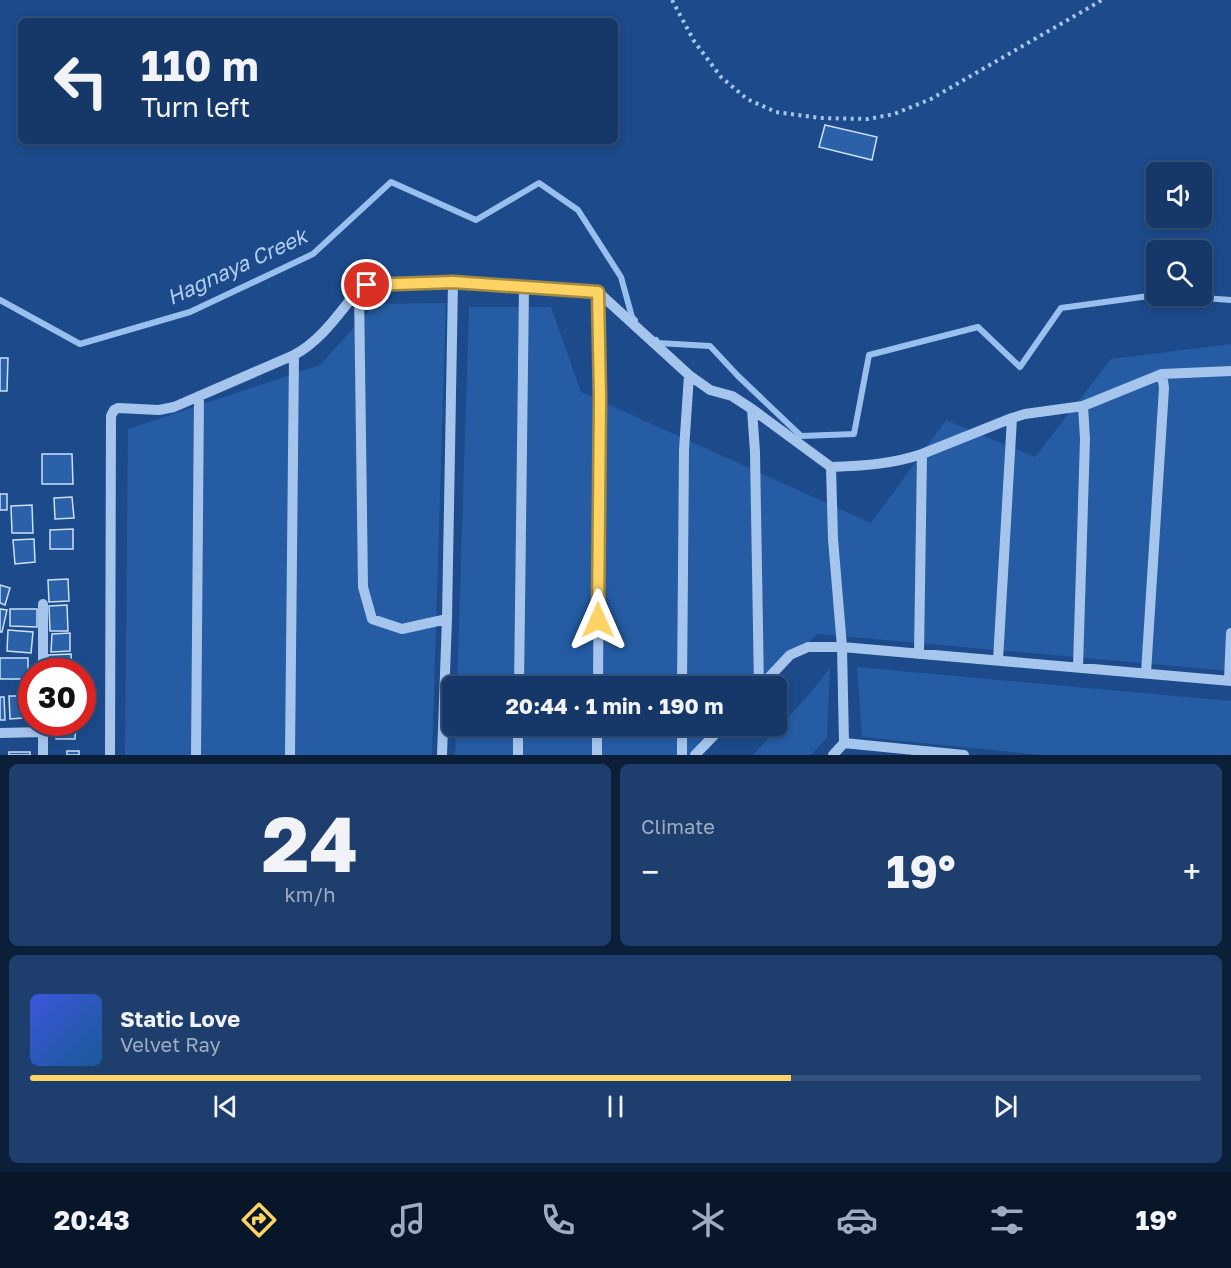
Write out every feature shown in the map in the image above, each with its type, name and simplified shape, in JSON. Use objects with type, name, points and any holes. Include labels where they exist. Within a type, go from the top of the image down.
[{"type":"street","points":[[442,755],[447,620],[453,282]]},
{"type":"street","points":[[110,755],[111,416],[114,410],[118,408],[159,410],[174,407],[294,355],[306,349],[316,340],[359,289],[367,285],[453,282],[598,292],[688,375],[710,390],[732,396],[831,466],[863,466],[907,459],[1012,418],[1083,406],[1162,374],[1231,371]]},
{"type":"street","points":[[519,676],[524,287]]},
{"type":"street","points":[[359,289],[363,587],[372,619],[402,629],[447,620]]},
{"type":"street","points":[[598,292],[600,409],[598,676]]},
{"type":"street","points":[[290,755],[294,355]]},
{"type":"street","points":[[1146,673],[1164,388],[1162,374]]},
{"type":"street","points":[[682,676],[684,450],[688,375]]},
{"type":"street","points":[[196,755],[199,396]]},
{"type":"street","points":[[1078,667],[1085,439],[1083,406]]},
{"type":"street","points":[[752,409],[760,676]]},
{"type":"street","points":[[998,660],[1012,418]]},
{"type":"street","points":[[919,654],[922,454]]},
{"type":"street","points":[[831,466],[833,539],[842,647],[844,744],[833,755]]},
{"type":"street","points":[[43,604],[43,658]]},
{"type":"street","points":[[770,676],[790,655],[808,647],[842,647],[1230,681],[1231,633]]},
{"type":"street","points":[[0,733],[18,731]]},
{"type":"street","points":[[43,755],[44,736]]},
{"type":"street","points":[[518,736],[518,755]]},
{"type":"street","points":[[597,736],[597,755]]},
{"type":"street","points":[[682,736],[682,755]]},
{"type":"street","points":[[695,755],[713,736]]},
{"type":"street","points":[[844,744],[964,755]]},
{"type":"path","points":[[672,0],[694,41],[721,77],[747,99],[776,112],[820,118],[868,119],[894,114],[932,99],[1102,0]]},
{"type":"shaded area","points":[[446,303],[432,755],[125,755],[128,429],[320,365],[375,304]]},
{"type":"shaded area","points":[[469,307],[551,307],[581,392],[871,523],[946,420],[1035,457],[1111,359],[1231,344],[1231,671],[817,634],[775,676],[457,676]]},
{"type":"shaded area","points":[[857,667],[1231,701],[1231,755],[1042,755],[862,737]]},
{"type":"shaded area","points":[[830,668],[827,738],[811,755],[753,755],[771,736],[787,736],[787,719]]},
{"type":"shaded area","points":[[456,736],[716,736],[697,755],[455,755]]},
{"type":"building","points":[[825,125],[877,137],[872,160],[819,147]]},
{"type":"building","points":[[0,358],[8,358],[7,391],[0,391]]},
{"type":"building","points":[[42,454],[72,454],[73,484],[42,484]]},
{"type":"building","points":[[0,494],[7,494],[7,510],[0,510]]},
{"type":"building","points":[[72,497],[74,518],[55,519],[54,498]]},
{"type":"building","points":[[32,505],[33,533],[12,533],[11,506]]},
{"type":"building","points":[[73,529],[73,549],[50,549],[50,530]]},
{"type":"building","points":[[34,539],[35,562],[15,564],[13,540]]},
{"type":"building","points":[[68,579],[69,601],[49,602],[48,580]]},
{"type":"building","points":[[0,585],[10,588],[5,605],[0,603]]},
{"type":"building","points":[[67,605],[68,631],[50,631],[49,606]]},
{"type":"building","points":[[0,609],[7,610],[2,632],[0,632]]},
{"type":"building","points":[[10,609],[37,609],[37,627],[10,626]]},
{"type":"building","points":[[8,630],[33,632],[31,653],[7,651]]},
{"type":"building","points":[[70,633],[70,651],[51,652],[52,634]]},
{"type":"building","points":[[71,654],[71,658],[48,658],[48,655]]},
{"type":"building","points":[[0,658],[18,658],[18,679],[0,679]]},
{"type":"building","points":[[9,696],[18,696],[18,718],[10,719]]},
{"type":"building","points":[[0,697],[4,697],[5,720],[0,720]]},
{"type":"building","points":[[56,736],[75,736],[75,739],[56,739]]},
{"type":"building","points":[[67,751],[79,751],[79,755],[67,755]]},
{"type":"building","points":[[9,752],[30,752],[30,755],[9,755]]},
{"type":"waterway","name":"Hagnaya Creek","points":[[0,300],[80,344],[190,312],[313,254],[391,182],[476,220],[539,183],[578,210],[621,277],[632,317],[635,320]]},
{"type":"waterway","name":"Hagnaya Creek","points":[[656,340],[658,343],[710,346],[801,436],[854,434],[869,355],[978,327],[1020,367],[1061,308],[1146,296]]},
{"type":"waterway","name":"Hagnaya Creek","points":[[1212,299],[1231,300]]},
{"type":"route","points":[[367,285],[453,282],[598,292],[600,397],[598,620]]}]
